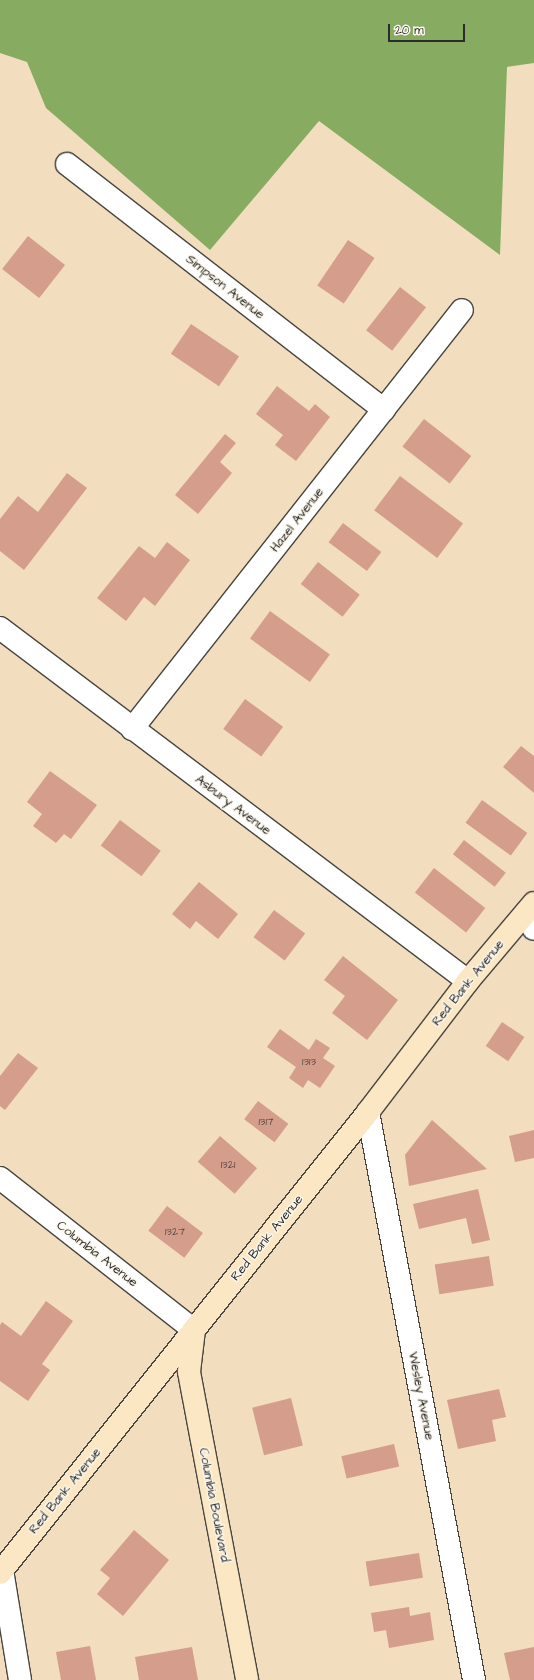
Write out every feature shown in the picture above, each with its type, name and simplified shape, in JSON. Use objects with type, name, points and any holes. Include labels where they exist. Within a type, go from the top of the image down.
[{"type":"street","name":"Simpson Avenue","points":[[67,164],[384,410]]},
{"type":"street","name":"Hazel Avenue","points":[[132,729],[462,310]]},
{"type":"street","name":"Asbury Avenue","points":[[0,628],[468,981]]},
{"type":"street","name":"Red Bank Avenue","points":[[1,1571],[368,1112],[468,981],[532,915]]},
{"type":"street","name":"Wesley Avenue","points":[[368,1112],[474,1680]]},
{"type":"street","name":"Columbia Avenue","points":[[0,1178],[194,1330]]},
{"type":"street","name":"Columbia Boulevard","points":[[194,1330],[189,1372],[247,1680]]},
{"type":"street","points":[[1,1571],[20,1680]]},
{"type":"green space","points":[[0,0],[534,0],[534,63],[507,67],[500,255],[319,121],[210,250],[46,108],[27,62],[0,53]]},
{"type":"building","points":[[28,236],[65,265],[39,298],[2,269]]},
{"type":"building","points":[[348,240],[375,258],[344,303],[317,286]]},
{"type":"building","points":[[400,287],[426,307],[392,351],[366,330]]},
{"type":"building","points":[[191,324],[239,356],[219,386],[171,354]]},
{"type":"building","points":[[277,386],[309,411],[315,404],[330,417],[296,461],[275,445],[283,435],[256,414]]},
{"type":"building","points":[[424,419],[471,456],[450,484],[402,447]]},
{"type":"building","points":[[225,434],[236,443],[220,462],[232,473],[198,514],[175,495]]},
{"type":"building","points":[[67,473],[87,488],[24,570],[0,551],[0,519],[18,496],[38,512]]},
{"type":"building","points":[[400,476],[463,524],[437,558],[374,510]]},
{"type":"building","points":[[343,523],[381,552],[367,571],[329,542]]},
{"type":"building","points":[[167,542],[190,560],[155,606],[144,597],[126,621],[97,598],[139,546],[155,558]]},
{"type":"building","points":[[318,562],[360,595],[343,617],[301,584]]},
{"type":"building","points":[[270,611],[330,654],[310,682],[250,639]]},
{"type":"building","points":[[245,699],[283,727],[261,757],[223,729]]},
{"type":"building","points":[[521,746],[534,756],[534,793],[503,767]]},
{"type":"building","points":[[50,771],[97,805],[71,839],[64,834],[56,843],[33,826],[42,814],[27,802]]},
{"type":"building","points":[[482,800],[527,833],[511,856],[466,823]]},
{"type":"building","points":[[120,820],[161,851],[141,876],[101,846]]},
{"type":"building","points":[[464,840],[506,873],[495,887],[453,854]]},
{"type":"building","points":[[434,868],[485,908],[466,932],[415,892]]},
{"type":"building","points":[[199,882],[238,914],[218,939],[196,921],[190,929],[172,914]]},
{"type":"building","points":[[274,910],[305,933],[285,961],[254,937]]},
{"type":"building","points":[[343,956],[398,1000],[367,1040],[332,1013],[345,996],[324,980]]},
{"type":"building","points":[[502,1022],[524,1037],[508,1061],[486,1046]]},
{"type":"building","points":[[280,1029],[309,1050],[316,1039],[330,1048],[323,1058],[335,1066],[320,1088],[308,1080],[303,1088],[289,1078],[296,1067],[267,1047]]},
{"type":"building","points":[[18,1053],[38,1068],[5,1110],[0,1106],[0,1076]]},
{"type":"building","points":[[258,1101],[288,1124],[275,1142],[244,1119]]},
{"type":"building","points":[[432,1120],[487,1169],[409,1186],[405,1155]]},
{"type":"building","points":[[534,1130],[534,1158],[515,1162],[509,1136]]},
{"type":"building","points":[[220,1136],[257,1168],[235,1194],[198,1162]]},
{"type":"building","points":[[478,1189],[490,1240],[472,1244],[466,1218],[419,1229],[413,1204]]},
{"type":"building","points":[[167,1206],[203,1233],[184,1258],[148,1231]]},
{"type":"building","points":[[489,1256],[494,1286],[439,1294],[435,1265]]},
{"type":"building","points":[[46,1301],[73,1321],[42,1364],[50,1370],[28,1401],[0,1381],[0,1325],[2,1322],[21,1336]]},
{"type":"building","points":[[499,1389],[506,1417],[492,1420],[496,1441],[458,1449],[447,1400]]},
{"type":"building","points":[[291,1398],[303,1446],[264,1455],[252,1408]]},
{"type":"building","points":[[394,1444],[399,1466],[347,1479],[341,1456]]},
{"type":"building","points":[[134,1530],[169,1560],[123,1616],[97,1594],[110,1578],[100,1570]]},
{"type":"building","points":[[419,1553],[423,1578],[370,1586],[366,1561]]},
{"type":"building","points":[[409,1607],[410,1616],[430,1612],[434,1640],[389,1648],[386,1630],[374,1632],[371,1613]]},
{"type":"building","points":[[90,1646],[96,1680],[61,1680],[56,1652]]},
{"type":"building","points":[[192,1647],[198,1680],[139,1680],[135,1657]]},
{"type":"building","points":[[534,1647],[534,1680],[510,1680],[504,1653]]}]
